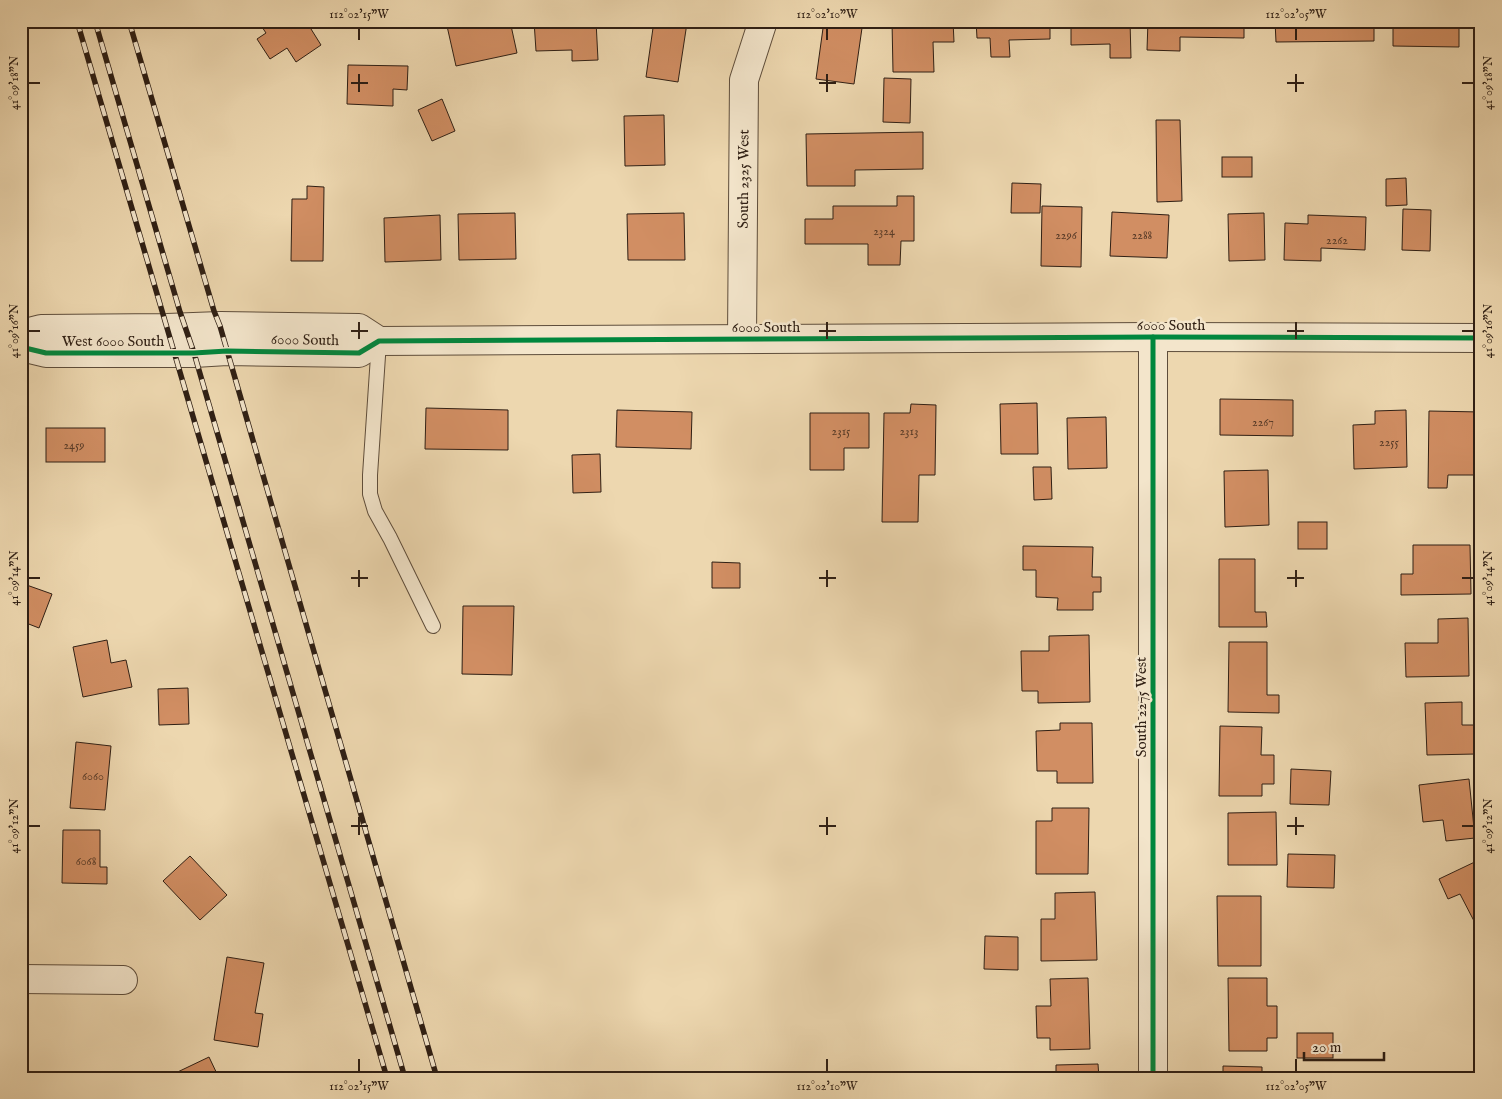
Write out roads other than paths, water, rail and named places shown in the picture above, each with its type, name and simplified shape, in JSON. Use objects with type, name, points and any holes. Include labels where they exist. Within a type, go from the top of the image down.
[{"type":"street","name":"South 2325 West","points":[[742,339],[744,80],[763,21]]},
{"type":"street","name":"6000 South","points":[[171,341],[220,326],[359,328],[378,341],[1153,337],[1481,338]]},
{"type":"street","name":"West 6000 South","points":[[21,334],[40,329],[171,341]]},
{"type":"street","name":"South 2275 West","points":[[1153,337],[1153,1078]]},
{"type":"street","name":"West 6000 South","points":[[21,347],[46,353],[171,341]]},
{"type":"street","points":[[21,979],[123,980]]},
{"type":"lane","points":[[378,341],[370,494],[375,511],[433,626]]},
{"type":"railway","points":[[77,21],[387,1078]]},
{"type":"railway","points":[[95,21],[180,312],[194,353],[405,1078]]},
{"type":"railway","points":[[129,21],[220,326],[437,1078]]}]
